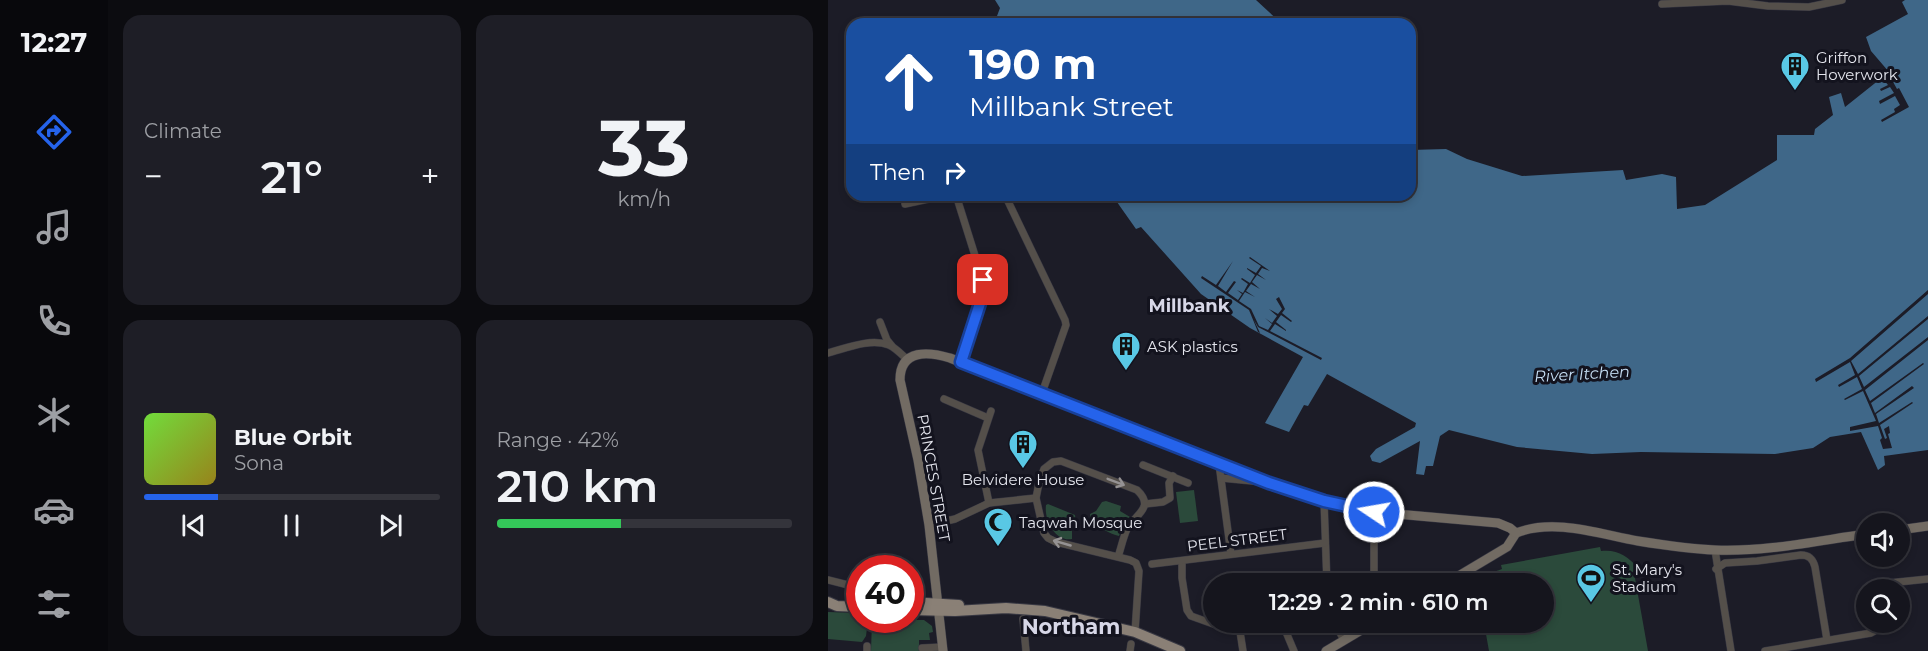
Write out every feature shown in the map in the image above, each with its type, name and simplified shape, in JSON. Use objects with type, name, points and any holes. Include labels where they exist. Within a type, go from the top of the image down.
[{"type":"main road","points":[[828,601],[846,599]]},
{"type":"main road","points":[[828,601],[837,606],[846,606]]},
{"type":"main road","points":[[924,605],[937,607]]},
{"type":"main road","points":[[924,608],[1016,608],[1045,611],[1135,632],[1180,651]]},
{"type":"street","points":[[1662,4],[1728,1],[1768,6],[1809,6],[1842,0]]},
{"type":"street","points":[[905,204],[919,201]]},
{"type":"street","points":[[958,201],[983,280],[983,294],[961,362]]},
{"type":"street","points":[[1008,201],[1066,325],[1042,393]]},
{"type":"street","points":[[880,322],[887,340],[908,360],[926,352],[961,362],[1269,483],[1324,501],[1374,512],[1498,523],[1516,533]]},
{"type":"street","points":[[828,353],[867,343],[892,346]]},
{"type":"street","name":"PRINCES STREET","points":[[908,360],[900,375],[900,380],[918,460],[929,525],[942,649]]},
{"type":"street","points":[[944,399],[989,415],[978,450],[989,503]]},
{"type":"street","points":[[1118,557],[1127,530],[1145,504],[1141,494],[1137,490],[1061,461],[1053,462],[1044,469],[1035,498],[1044,533],[1056,542],[1134,561],[1139,571],[1135,632]]},
{"type":"street","points":[[1219,464],[1231,554]]},
{"type":"street","points":[[1143,465],[1188,483]]},
{"type":"street","points":[[1145,504],[1163,502],[1170,498],[1169,483],[1173,476]]},
{"type":"street","points":[[1221,478],[1269,483]]},
{"type":"street","points":[[929,525],[955,519],[989,503],[1035,498]]},
{"type":"street","points":[[1324,501],[1326,573]]},
{"type":"street","points":[[1374,512],[1374,573]]},
{"type":"street","points":[[1910,528],[1928,526]]},
{"type":"street","points":[[1463,573],[1507,547],[1516,533],[1536,528],[1569,528],[1636,540],[1714,550],[1758,549],[1856,535]]},
{"type":"street","name":"PEEL STREET","points":[[1152,564],[1325,543]]},
{"type":"street","points":[[1714,550],[1731,651]]},
{"type":"street","points":[[1716,568],[1725,562],[1757,561],[1801,555],[1811,558],[1815,567],[1827,640]]},
{"type":"street","points":[[1182,561],[1182,578],[1188,613],[1203,620]]},
{"type":"street","points":[[1910,582],[1928,579]]},
{"type":"street","points":[[828,580],[846,584]]},
{"type":"street","points":[[1023,619],[1026,651]]},
{"type":"street","points":[[1240,633],[1243,651]]},
{"type":"street","points":[[1286,633],[1294,651]]},
{"type":"street","points":[[1340,633],[1344,640]]},
{"type":"street","points":[[1326,651],[1357,633]]},
{"type":"street","points":[[1765,651],[1871,633]]},
{"type":"street","points":[[922,648],[942,649]]},
{"type":"green space","points":[[1194,490],[1198,521],[1180,523],[1176,492]]},
{"type":"green space","points":[[1106,501],[1121,506],[1120,511],[1130,517],[1122,527],[1119,536],[1091,525],[1090,514]]},
{"type":"green space","points":[[1048,504],[1075,515],[1076,523],[1072,524],[1072,539],[1060,537],[1052,529],[1046,511]]},
{"type":"green space","name":"St. Mary's Stadium","points":[[1600,547],[1601,551],[1622,554],[1638,568],[1631,573],[1635,578],[1648,651],[1489,651],[1486,633],[1554,633],[1554,573],[1493,573],[1502,569],[1501,565]]},
{"type":"green space","points":[[828,612],[846,613],[846,633],[866,633],[862,642],[828,639]]},
{"type":"green space","points":[[924,620],[932,626],[933,632],[929,633],[930,640],[919,640],[919,651],[871,651],[872,633],[924,633]]},
{"type":"water","points":[[995,0],[1256,0],[1276,18],[996,18],[1000,8]]},
{"type":"water","name":"River Itchen","points":[[1928,0],[1928,450],[1884,456],[1885,465],[1878,470],[1861,432],[1830,437],[1813,448],[1775,454],[1641,452],[1592,454],[1517,447],[1449,430],[1440,436],[1433,466],[1426,466],[1424,475],[1416,474],[1420,441],[1380,463],[1372,461],[1370,456],[1376,449],[1415,427],[1416,423],[1327,374],[1308,406],[1304,405],[1289,432],[1265,423],[1303,357],[1250,328],[1201,294],[1141,227],[1136,229],[1116,201],[1416,201],[1416,150],[1446,149],[1467,159],[1522,176],[1623,170],[1626,180],[1662,174],[1676,177],[1677,209],[1705,205],[1777,160],[1777,135],[1814,135],[1815,129],[1833,115],[1829,97],[1841,93],[1845,107],[1889,72],[1871,51],[1866,37],[1908,14],[1902,2]]},
{"type":"pier","points":[[1890,72],[1892,75],[1888,79],[1892,80],[1897,89],[1899,88],[1909,107],[1882,122],[1881,120],[1895,112],[1894,109],[1900,105],[1895,96],[1880,104],[1879,101],[1894,93],[1890,87],[1881,91],[1880,89],[1888,85],[1882,78]]},
{"type":"pier","points":[[1250,257],[1270,271],[1262,268],[1258,274],[1266,280],[1257,275],[1252,282],[1260,289],[1251,284],[1246,291],[1255,297],[1245,292],[1239,301],[1251,309],[1259,326],[1268,330],[1272,324],[1265,318],[1272,323],[1277,316],[1269,309],[1278,314],[1282,309],[1276,299],[1279,297],[1285,309],[1282,313],[1292,321],[1281,315],[1276,322],[1286,331],[1275,324],[1270,331],[1322,358],[1321,360],[1258,327],[1254,320],[1260,333],[1258,332],[1249,310],[1201,278],[1202,276],[1216,285],[1233,261],[1218,286],[1226,292],[1234,281],[1236,282],[1228,293],[1238,300],[1242,294],[1237,290],[1243,293],[1248,284],[1241,279],[1250,283],[1255,275],[1247,268],[1256,273],[1261,266]]},
{"type":"pier","points":[[1928,290],[1928,294],[1851,361],[1858,374],[1928,316],[1928,319],[1859,376],[1864,387],[1928,337],[1928,340],[1865,390],[1870,401],[1924,364],[1871,403],[1875,413],[1912,386],[1914,388],[1876,414],[1879,423],[1913,403],[1880,425],[1885,439],[1887,438],[1884,429],[1889,426],[1890,433],[1888,434],[1892,448],[1883,449],[1878,426],[1850,431],[1850,427],[1876,421],[1863,391],[1844,399],[1862,389],[1857,377],[1839,387],[1838,385],[1855,375],[1850,362],[1816,382],[1815,379],[1850,358]]},
{"type":"place","name":"Griffon Hoverwork","points":[[1795,92]]},
{"type":"place","name":"ASK plastics","points":[[1126,372]]},
{"type":"place","name":"Belvidere House","points":[[1023,470]]},
{"type":"place","name":"Taqwah Mosque","points":[[998,548]]},
{"type":"place","name":"St. Mary's Stadium","points":[[1591,604]]},
{"type":"district","name":"Millbank","points":[[1189,306]]},
{"type":"district","name":"Northam","points":[[1071,626]]},
{"type":"route","points":[[983,280],[983,294],[961,362],[1269,483],[1324,501],[1374,512]]}]
